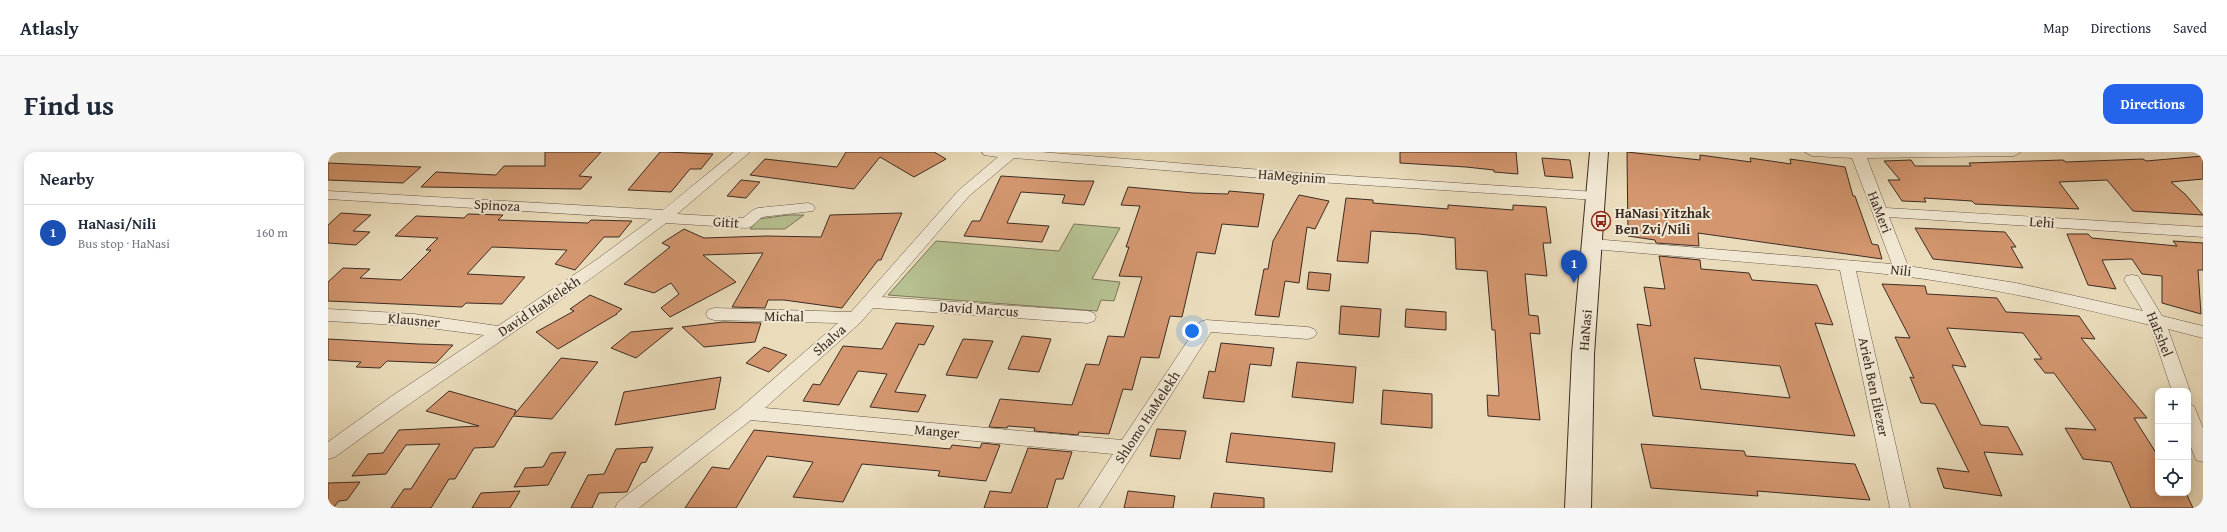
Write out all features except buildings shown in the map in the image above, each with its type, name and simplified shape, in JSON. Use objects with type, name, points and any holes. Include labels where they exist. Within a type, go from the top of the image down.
[{"type":"street","name":"David HaMelekh","points":[[328,452],[398,401],[602,264],[665,216],[743,152]]},
{"type":"street","name":"HaMeginim","points":[[989,152],[1287,176],[1596,196]]},
{"type":"street","name":"HaNasi","points":[[1578,508],[1583,354],[1593,244],[1599,152]]},
{"type":"street","points":[[1812,152],[1858,154],[2014,152]]},
{"type":"street","name":"Shalva","points":[[625,508],[747,413],[855,318],[964,193],[989,170],[1012,154]]},
{"type":"street","name":"HaMeri","points":[[1858,154],[1902,270]]},
{"type":"street","name":"Spinoza","points":[[328,196],[665,216]]},
{"type":"street","name":"Gitit","points":[[665,216],[747,224],[758,213],[808,208]]},
{"type":"street","name":"Lehi","points":[[1881,212],[2203,232]]},
{"type":"street","name":"Nili","points":[[1593,244],[1902,270],[2051,295],[2203,332]]},
{"type":"street","name":"Arieh Ben Eliezer","points":[[1848,266],[1900,508]]},
{"type":"street","name":"HaEshel","points":[[2132,280],[2157,321],[2180,388]]},
{"type":"street","name":"David Marcus","points":[[870,302],[1088,317]]},
{"type":"street","name":"Michal","points":[[714,314],[855,318]]},
{"type":"street","name":"Klausner","points":[[328,315],[409,319],[475,327],[500,332]]},
{"type":"street","name":"Shlomo HaMelekh","points":[[1088,508],[1206,326],[1308,333]]},
{"type":"street","name":"Manger","points":[[747,413],[1126,448]]},
{"type":"street","points":[[2191,420],[2203,454]]},
{"type":"green space","points":[[788,215],[804,215],[785,229],[750,229],[759,219]]},
{"type":"green space","points":[[1074,224],[1120,228],[1092,279],[1120,282],[1114,301],[1101,300],[1097,311],[888,295],[936,241],[1059,251]]},
{"type":"place","name":"HaNasi Yitzhak Ben Zvi/Nili","points":[[1601,221]]},
{"type":"place","name":"HaNasi/Nili","points":[[1574,283]]}]
